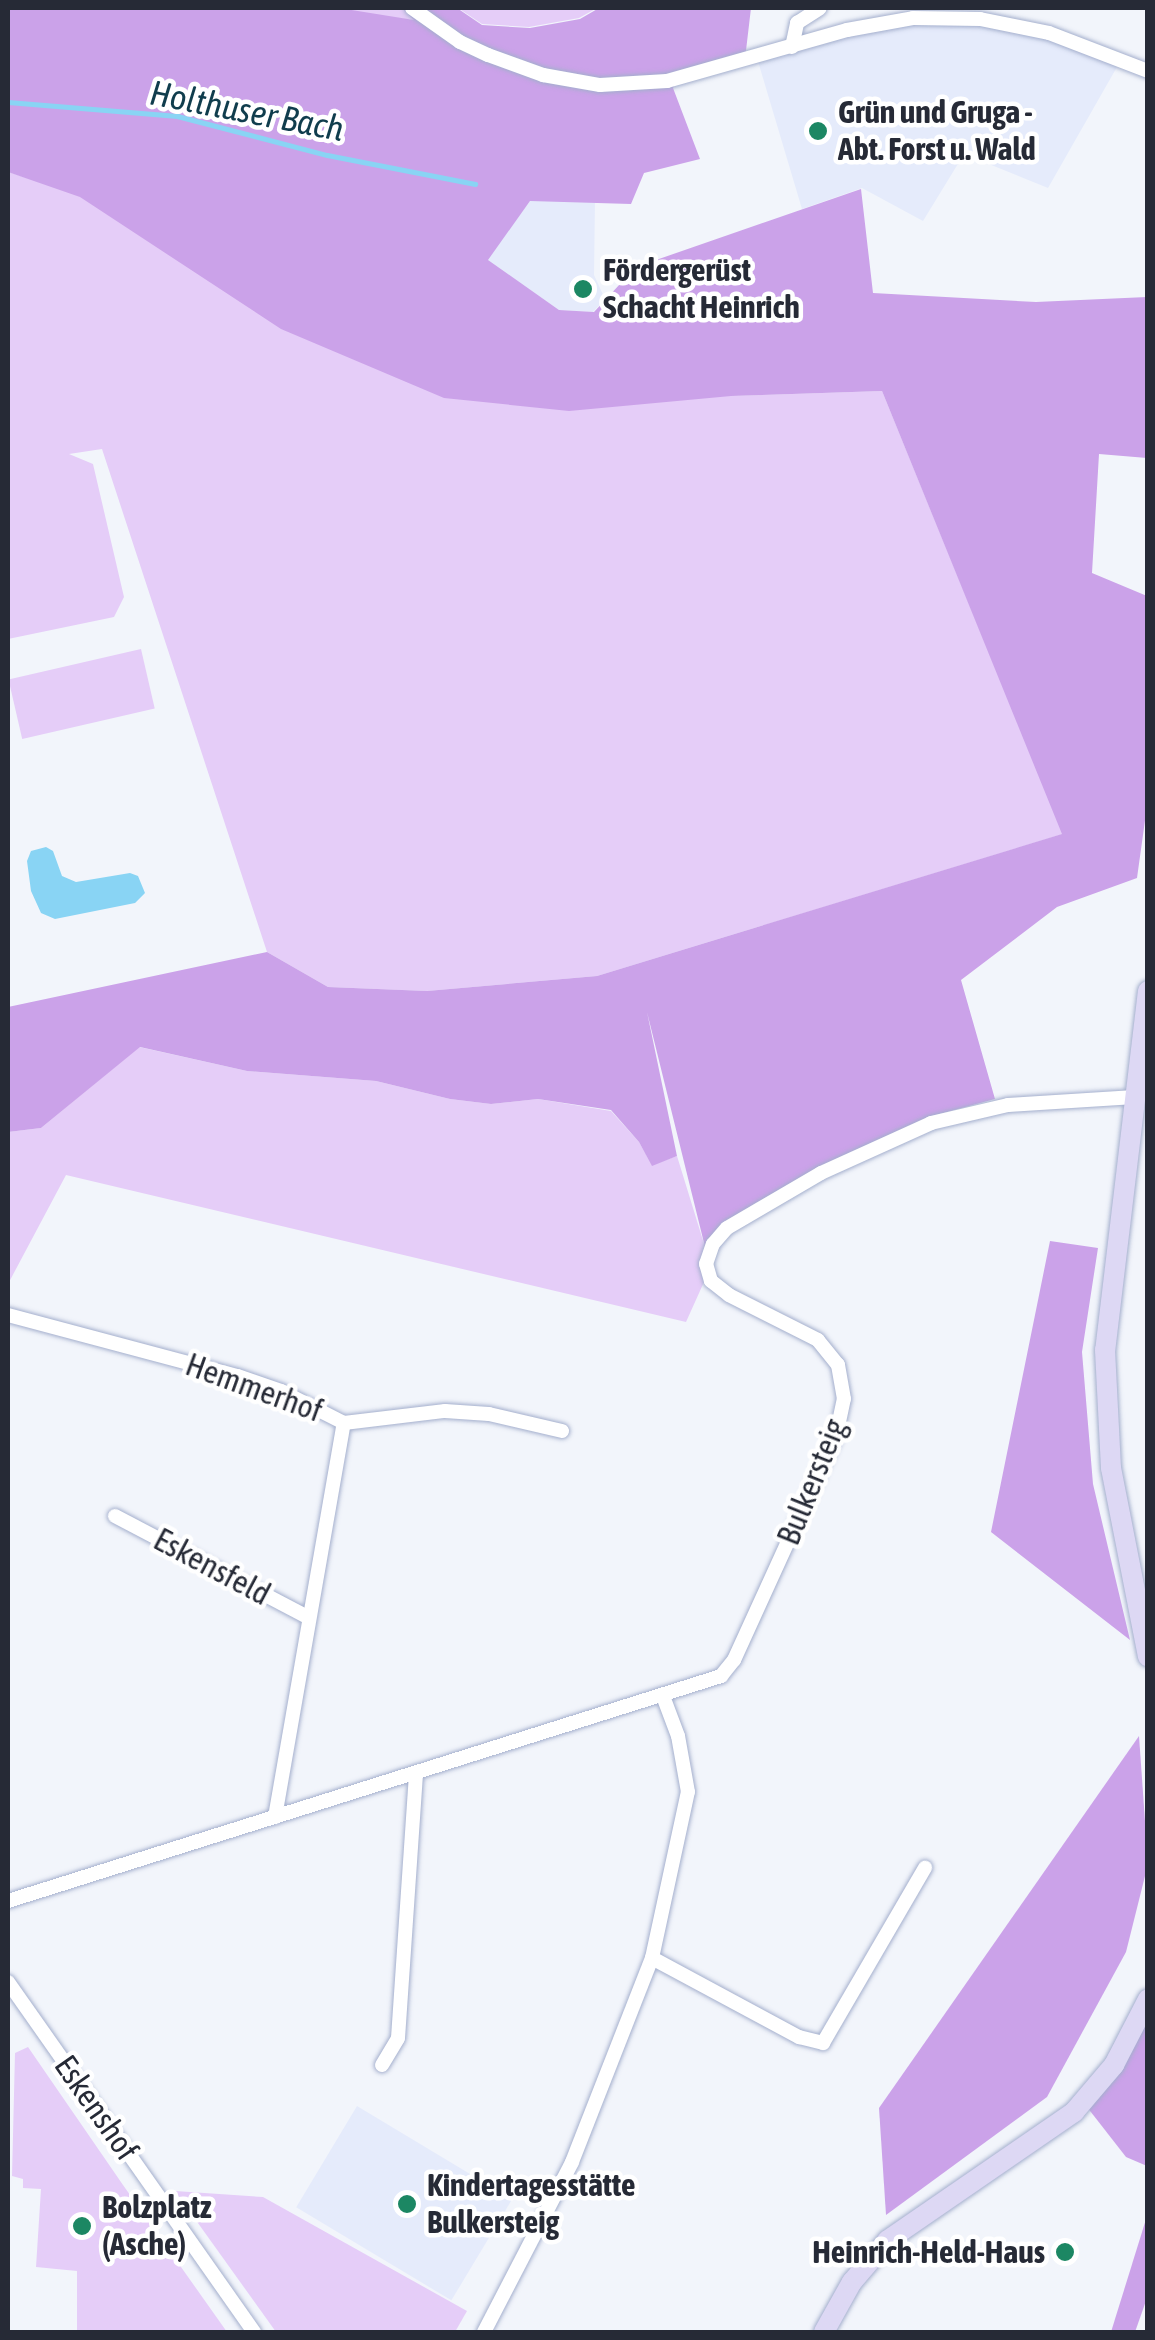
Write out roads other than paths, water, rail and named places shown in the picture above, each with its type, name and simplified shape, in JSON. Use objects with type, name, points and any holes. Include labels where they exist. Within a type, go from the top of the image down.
[{"type":"main road","points":[[1148,991],[1105,1350],[1111,1468],[1148,1656]]},
{"type":"main road","points":[[824,2332],[852,2282],[888,2240],[1074,2112],[1114,2066],[1148,1999]]},
{"type":"street","points":[[412,8],[460,42],[488,55],[543,75],[600,85],[667,82],[847,30],[913,18],[980,19],[1049,33],[1148,71]]},
{"type":"street","points":[[792,46],[797,23],[820,8]]},
{"type":"street","name":"Bulkersteig","points":[[8,1901],[416,1776],[721,1676],[734,1660],[843,1415],[842,1377],[830,1351],[803,1330],[718,1289],[712,1281],[706,1264],[719,1236],[821,1173],[931,1123],[1008,1105],[1135,1097]]},
{"type":"street","name":"Hemmerhof","points":[[8,1316],[238,1376],[296,1397],[344,1423],[445,1411],[489,1414],[562,1431]]},
{"type":"street","name":"Eskensfeld","points":[[275,1817],[344,1423]]},
{"type":"street","name":"Eskensfeld","points":[[116,1516],[309,1618]]},
{"type":"street","points":[[484,2332],[572,2162],[652,1958],[688,1792],[678,1736],[663,1696]]},
{"type":"street","points":[[382,2065],[398,2038],[416,1776]]},
{"type":"street","points":[[652,1958],[798,2037],[823,2043],[925,1868]]},
{"type":"street","name":"Eskenshof","points":[[8,1982],[254,2332]]},
{"type":"water","points":[[46,847],[53,851],[62,876],[76,882],[130,873],[138,876],[145,893],[135,903],[55,919],[41,913],[31,891],[27,861],[31,851]]},
{"type":"waterway","name":"Holthuser Bach","points":[[8,102],[177,116],[327,155],[475,184]]},
{"type":"place","name":"Grün und Gruga - Abt. Forst u. Wald","points":[[818,131]]},
{"type":"place","name":"Fördergerüst Schacht Heinrich","points":[[583,289]]},
{"type":"place","name":"Kindertagesstätte Bulkersteig","points":[[407,2204]]},
{"type":"place","name":"Bolzplatz (Asche)","points":[[82,2226]]},
{"type":"place","name":"Heinrich-Held-Haus","points":[[1065,2252]]}]
